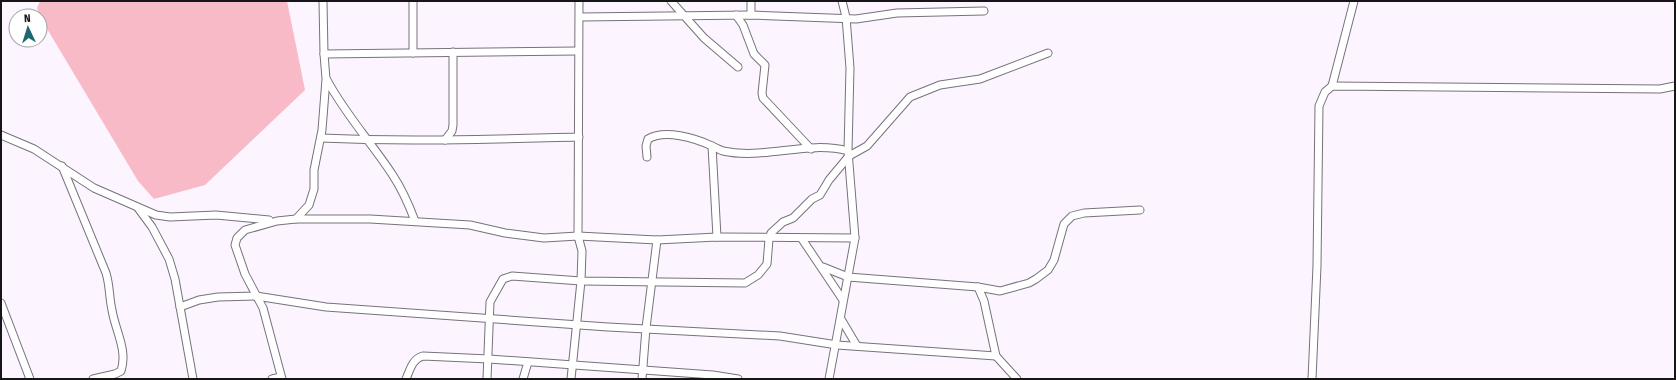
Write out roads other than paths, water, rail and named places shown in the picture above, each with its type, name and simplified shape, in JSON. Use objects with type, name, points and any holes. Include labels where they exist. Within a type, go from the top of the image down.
[{"type":"street","points":[[296,219],[309,205],[314,189],[314,170],[321,138],[326,79],[323,1]]},
{"type":"street","points":[[413,1],[413,53]]},
{"type":"street","points":[[571,379],[581,281],[582,251],[578,236],[579,1]]},
{"type":"street","points":[[671,1],[704,38],[738,67]]},
{"type":"street","points":[[751,1],[751,15]]},
{"type":"street","points":[[830,379],[855,238],[849,154],[850,90],[846,18],[842,1]]},
{"type":"street","points":[[1312,379],[1317,266],[1319,106],[1325,92],[1332,86],[1354,1]]},
{"type":"street","points":[[580,17],[751,15],[856,18],[897,14],[984,11]]},
{"type":"street","points":[[736,16],[743,25],[754,54],[765,65],[762,93],[763,98],[811,149]]},
{"type":"street","points":[[324,54],[578,51]]},
{"type":"street","points":[[445,140],[449,136],[453,125],[453,52]]},
{"type":"street","points":[[487,379],[489,359],[490,302],[503,279],[512,276],[581,281],[745,283],[758,275],[767,264],[769,239],[771,233],[783,222],[793,218],[812,199],[820,195],[829,180],[849,154],[867,146],[910,97],[940,85],[980,79],[1048,53]]},
{"type":"street","points":[[326,79],[341,106],[393,175],[405,196],[415,222]]},
{"type":"street","points":[[1332,86],[1660,90],[1675,86]]},
{"type":"street","points":[[647,157],[646,146],[648,139],[655,135],[668,134],[712,146],[722,151],[745,153],[811,149],[840,149],[849,154]]},
{"type":"street","points":[[1,135],[34,149],[94,188],[156,215],[170,217],[216,215],[277,221]]},
{"type":"street","points":[[321,138],[367,140],[445,140],[579,137]]},
{"type":"street","points":[[712,146],[717,237]]},
{"type":"street","points":[[62,166],[106,273],[110,286],[112,310],[123,352],[121,371],[115,374],[93,379]]},
{"type":"street","points":[[138,208],[152,227],[169,259],[175,279],[193,379]]},
{"type":"street","points":[[823,268],[848,277],[978,286],[1000,291],[1029,283],[1048,270],[1054,260],[1064,224],[1072,216],[1084,213],[1140,210]]},
{"type":"street","points":[[272,379],[282,378],[268,323],[263,308],[238,256],[236,245],[237,238],[246,230],[277,221],[296,219],[370,219],[470,225],[505,233],[544,238],[578,236],[657,240],[717,237],[769,239],[855,238]]},
{"type":"street","points":[[802,239],[844,300]]},
{"type":"street","points":[[642,379],[641,370],[657,240]]},
{"type":"street","points":[[978,286],[984,301],[996,356],[1017,379]]},
{"type":"street","points":[[180,307],[199,300],[218,297],[256,296],[326,307],[780,336],[837,345],[996,356]]},
{"type":"street","points":[[1,304],[30,379]]},
{"type":"street","points":[[841,319],[857,346]]},
{"type":"street","points":[[406,379],[413,362],[418,357],[489,359],[713,375],[738,379]]},
{"type":"street","points":[[523,379],[528,362]]}]
